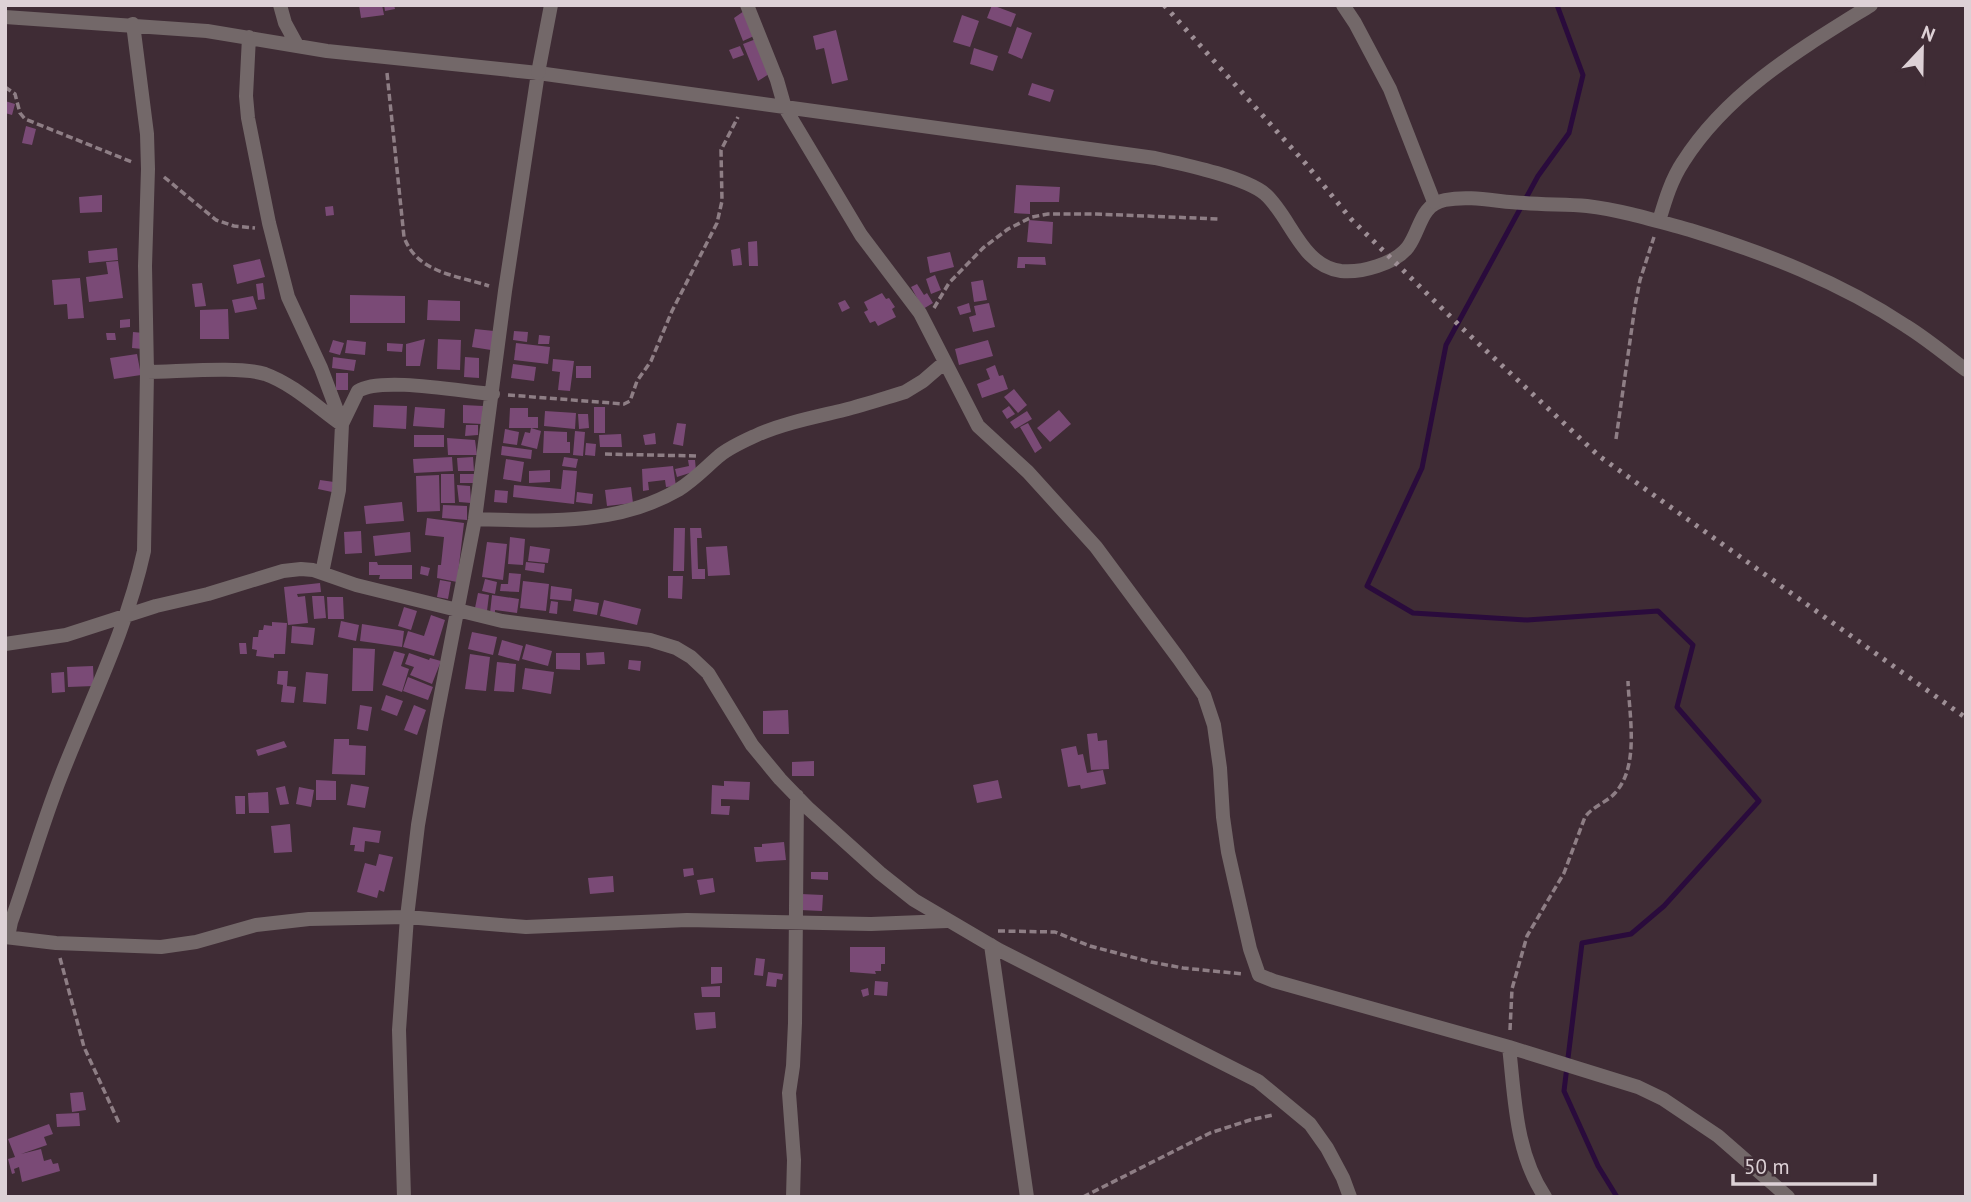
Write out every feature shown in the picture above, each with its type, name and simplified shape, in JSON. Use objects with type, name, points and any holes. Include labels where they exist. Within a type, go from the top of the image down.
[{"type":"street","points":[[280,5],[285,23],[297,45]]},
{"type":"street","points":[[404,1197],[399,1030],[407,917],[422,799],[475,519],[505,290],[551,5]]},
{"type":"street","points":[[747,5],[777,80],[785,108],[861,235],[910,298],[978,426],[1028,472],[1096,547],[1203,695],[1214,725],[1228,852],[1250,949],[1259,975],[1509,1046],[1638,1087],[1663,1099],[1735,1149],[1788,1197]]},
{"type":"street","points":[[1343,5],[1390,89],[1434,202]]},
{"type":"street","points":[[1659,221],[1668,192],[1682,163],[1699,138],[1731,102],[1766,74],[1871,5]]},
{"type":"street","points":[[5,17],[207,31],[327,51],[538,73],[1155,158],[1197,167],[1264,193],[1313,258],[1336,270],[1355,272],[1374,268],[1405,250],[1424,213],[1434,202],[1474,198],[1588,206],[1659,221],[1754,249],[1832,284],[1906,325],[1966,370]]},
{"type":"street","points":[[132,24],[147,134],[148,169],[144,551],[138,580],[61,777],[7,937],[56,943],[161,947],[196,943],[256,925],[281,921],[407,917],[526,927],[687,920],[883,924],[947,921]]},
{"type":"street","points":[[249,37],[246,96],[248,118],[273,237],[288,297],[321,368],[342,424]]},
{"type":"street","points":[[475,519],[566,520],[631,511],[678,490],[737,445],[779,426],[905,392],[945,362]]},
{"type":"street","points":[[147,372],[262,373],[281,381],[342,424]]},
{"type":"street","points":[[322,573],[339,490],[342,424],[355,395],[364,387],[372,385],[409,385],[493,394]]},
{"type":"street","points":[[5,644],[66,635],[156,606],[208,594],[283,571],[300,569],[502,621],[660,642],[691,657],[708,673],[752,745],[797,796],[880,873],[914,900],[947,921],[1258,1081],[1310,1124],[1327,1148],[1350,1197]]},
{"type":"street","points":[[793,1197],[794,1160],[789,1093],[795,1023],[797,796]]},
{"type":"street","points":[[991,945],[1027,1197]]},
{"type":"street","points":[[1509,1046],[1522,1148],[1536,1184],[1545,1197]]},
{"type":"path","points":[[386,57],[394,153],[404,237],[408,247],[422,264],[505,290]]},
{"type":"path","points":[[5,87],[15,94],[20,113],[25,119],[148,169],[174,184],[215,220],[234,226],[254,227],[273,237]]},
{"type":"path","points":[[493,394],[624,404],[631,401],[637,381],[650,360],[717,223],[722,201],[721,150],[746,103]]},
{"type":"path","points":[[927,330],[935,305],[949,283],[983,248],[1022,220],[1048,214],[1219,219]]},
{"type":"path","points":[[1616,439],[1640,280],[1659,221]]},
{"type":"path","points":[[605,454],[720,456]]},
{"type":"path","points":[[1509,1046],[1512,989],[1527,936],[1564,873],[1585,817],[1589,811],[1616,792],[1629,767],[1631,745],[1628,681]]},
{"type":"path","points":[[971,934],[1008,930],[1055,932],[1090,946],[1151,962],[1183,968],[1259,975]]},
{"type":"path","points":[[56,943],[84,1047],[119,1123]]},
{"type":"path","points":[[1083,1197],[1210,1133],[1250,1120],[1296,1111]]},
{"type":"building","points":[[359,5],[382,5],[384,15],[361,18]]},
{"type":"building","points":[[384,5],[394,5],[395,9],[385,11]]},
{"type":"building","points":[[992,5],[1016,14],[1011,27],[987,18]]},
{"type":"building","points":[[744,11],[754,36],[743,41],[734,18]]},
{"type":"building","points":[[962,15],[979,21],[970,47],[953,42]]},
{"type":"building","points":[[1017,27],[1032,33],[1022,59],[1008,53]]},
{"type":"building","points":[[836,30],[848,80],[832,84],[824,48],[816,50],[813,36]]},
{"type":"building","points":[[756,39],[769,74],[758,81],[743,44]]},
{"type":"building","points":[[740,46],[744,55],[733,59],[729,50]]},
{"type":"building","points":[[974,48],[998,56],[993,71],[970,64]]},
{"type":"building","points":[[1032,83],[1054,90],[1050,102],[1028,95]]},
{"type":"building","points":[[5,101],[15,104],[12,115],[5,113]]},
{"type":"building","points":[[26,126],[36,129],[32,145],[22,143]]},
{"type":"building","points":[[1016,185],[1060,187],[1059,202],[1030,202],[1030,214],[1014,213]]},
{"type":"building","points":[[102,195],[102,212],[80,213],[79,197]]},
{"type":"building","points":[[333,206],[334,215],[326,216],[325,207]]},
{"type":"building","points":[[1029,220],[1053,222],[1052,244],[1027,242]]},
{"type":"building","points":[[757,241],[758,266],[749,266],[748,242]]},
{"type":"building","points":[[117,248],[118,260],[89,263],[88,251]]},
{"type":"building","points":[[740,248],[742,265],[733,266],[731,250]]},
{"type":"building","points":[[950,252],[954,267],[930,273],[927,257]]},
{"type":"building","points":[[1018,257],[1045,257],[1046,265],[1025,264],[1025,268],[1017,268]]},
{"type":"building","points":[[260,259],[265,277],[237,284],[233,265]]},
{"type":"building","points":[[118,261],[123,298],[89,302],[86,277],[108,274],[106,262]]},
{"type":"building","points":[[935,275],[941,290],[931,294],[926,279]]},
{"type":"building","points":[[80,278],[84,318],[68,319],[67,304],[54,305],[52,280]]},
{"type":"building","points":[[983,280],[987,300],[974,302],[971,282]]},
{"type":"building","points":[[202,283],[206,306],[195,307],[192,284]]},
{"type":"building","points":[[263,283],[265,299],[258,300],[256,284]]},
{"type":"building","points":[[917,284],[933,303],[923,309],[911,287]]},
{"type":"building","points":[[882,293],[895,307],[892,309],[896,317],[878,326],[875,321],[870,323],[864,312],[868,310],[864,302]]},
{"type":"building","points":[[350,295],[405,296],[405,323],[350,323]]},
{"type":"building","points":[[253,296],[257,309],[235,313],[232,300]]},
{"type":"building","points":[[428,300],[460,301],[460,321],[427,320]]},
{"type":"building","points":[[845,300],[850,308],[842,312],[838,303]]},
{"type":"building","points":[[969,303],[971,312],[960,315],[957,307]]},
{"type":"building","points":[[989,303],[995,327],[973,332],[969,317],[976,315],[974,306]]},
{"type":"building","points":[[228,309],[229,339],[200,339],[200,310]]},
{"type":"building","points":[[130,319],[130,327],[120,328],[120,320]]},
{"type":"building","points":[[475,329],[494,331],[491,350],[472,347]]},
{"type":"building","points":[[514,331],[528,332],[527,342],[513,340]]},
{"type":"building","points":[[133,332],[144,333],[142,349],[132,348]]},
{"type":"building","points":[[106,333],[115,333],[116,340],[107,340]]},
{"type":"building","points":[[539,335],[550,336],[549,344],[538,344]]},
{"type":"building","points":[[425,339],[420,366],[406,366],[406,344]]},
{"type":"building","points":[[438,339],[461,340],[460,370],[437,369]]},
{"type":"building","points":[[333,340],[344,343],[340,355],[329,352]]},
{"type":"building","points":[[347,340],[366,342],[365,355],[345,353]]},
{"type":"building","points":[[988,340],[993,356],[959,365],[955,349]]},
{"type":"building","points":[[387,343],[403,344],[402,352],[387,351]]},
{"type":"building","points":[[516,343],[550,347],[548,364],[514,360]]},
{"type":"building","points":[[137,354],[141,375],[114,379],[110,358]]},
{"type":"building","points":[[333,357],[356,360],[354,371],[332,368]]},
{"type":"building","points":[[465,357],[479,358],[479,378],[464,377]]},
{"type":"building","points":[[553,359],[574,361],[570,391],[558,390],[560,372],[552,371]]},
{"type":"building","points":[[513,364],[536,367],[534,381],[511,378]]},
{"type":"building","points":[[995,365],[999,376],[1003,375],[1008,389],[982,398],[977,384],[990,379],[986,369]]},
{"type":"building","points":[[576,366],[591,366],[591,378],[576,378]]},
{"type":"building","points":[[336,373],[348,373],[348,390],[336,390]]},
{"type":"building","points":[[1014,389],[1027,405],[1018,413],[1004,397]]},
{"type":"building","points":[[374,405],[407,406],[406,429],[373,427]]},
{"type":"building","points":[[463,405],[483,406],[482,424],[463,423]]},
{"type":"building","points":[[1009,406],[1015,414],[1007,419],[1002,411]]},
{"type":"building","points":[[415,407],[445,409],[444,428],[413,426]]},
{"type":"building","points":[[594,407],[605,407],[605,433],[594,433]]},
{"type":"building","points":[[510,408],[528,408],[528,417],[538,417],[538,428],[509,428]]},
{"type":"building","points":[[1059,410],[1071,424],[1050,442],[1037,428]]},
{"type":"building","points":[[545,411],[576,413],[575,429],[544,426]]},
{"type":"building","points":[[1027,411],[1032,419],[1015,429],[1010,422]]},
{"type":"building","points":[[578,414],[588,414],[589,428],[579,429]]},
{"type":"building","points":[[677,423],[686,424],[683,446],[673,444]]},
{"type":"building","points":[[1028,423],[1042,448],[1035,453],[1020,427]]},
{"type":"building","points":[[466,425],[478,425],[478,435],[465,436]]},
{"type":"building","points":[[531,428],[541,431],[537,449],[521,445],[525,432],[530,433]]},
{"type":"building","points":[[505,429],[519,432],[517,445],[503,443]]},
{"type":"building","points":[[544,431],[567,432],[570,453],[543,453]]},
{"type":"building","points":[[575,431],[585,432],[583,456],[573,455]]},
{"type":"building","points":[[655,433],[656,444],[645,445],[643,435]]},
{"type":"building","points":[[621,434],[622,447],[600,447],[599,435]]},
{"type":"building","points":[[414,435],[444,435],[444,447],[414,447]]},
{"type":"building","points":[[447,438],[475,440],[477,455],[448,455]]},
{"type":"building","points":[[586,443],[596,444],[595,456],[585,455]]},
{"type":"building","points":[[502,446],[532,450],[531,459],[501,455]]},
{"type":"building","points":[[452,457],[453,471],[414,473],[413,459]]},
{"type":"building","points":[[473,457],[474,471],[458,471],[457,458]]},
{"type":"building","points":[[564,457],[578,459],[576,468],[562,466]]},
{"type":"building","points":[[506,459],[524,462],[521,482],[503,479]]},
{"type":"building","points":[[688,460],[695,460],[696,471],[677,477],[675,469],[689,466]]},
{"type":"building","points":[[673,466],[676,486],[666,487],[665,480],[648,482],[649,490],[643,491],[642,469]]},
{"type":"building","points":[[550,470],[550,482],[529,483],[529,471]]},
{"type":"building","points":[[563,470],[577,471],[574,504],[513,497],[514,485],[561,489]]},
{"type":"building","points":[[441,474],[454,474],[455,503],[441,503]]},
{"type":"building","points":[[460,474],[474,474],[474,483],[460,483]]},
{"type":"building","points":[[439,475],[440,511],[417,512],[416,476]]},
{"type":"building","points":[[320,480],[334,482],[332,492],[318,489]]},
{"type":"building","points":[[457,485],[470,486],[471,503],[459,502]]},
{"type":"building","points":[[631,487],[633,503],[607,506],[605,490]]},
{"type":"building","points":[[495,490],[508,491],[507,503],[494,502]]},
{"type":"building","points":[[577,492],[593,494],[592,504],[576,502]]},
{"type":"building","points":[[402,502],[404,521],[366,524],[364,506]]},
{"type":"building","points":[[443,505],[467,506],[467,520],[442,518]]},
{"type":"building","points":[[427,518],[464,523],[457,582],[437,578],[444,537],[425,535]]},
{"type":"building","points":[[674,528],[685,528],[684,571],[673,571]]},
{"type":"building","points":[[690,528],[701,528],[702,538],[697,538],[698,569],[705,569],[705,579],[692,579]]},
{"type":"building","points":[[361,531],[362,553],[345,554],[344,532]]},
{"type":"building","points":[[410,532],[411,552],[375,556],[373,536]]},
{"type":"building","points":[[510,537],[525,539],[523,565],[508,564]]},
{"type":"building","points":[[487,542],[507,544],[503,580],[482,577]]},
{"type":"building","points":[[530,546],[550,549],[548,563],[528,561]]},
{"type":"building","points":[[727,546],[730,575],[708,576],[706,547]]},
{"type":"building","points":[[369,562],[377,562],[378,565],[412,565],[412,579],[379,579],[380,575],[369,575]]},
{"type":"building","points":[[526,562],[545,564],[544,573],[525,570]]},
{"type":"building","points":[[421,566],[430,568],[428,576],[420,574]]},
{"type":"building","points":[[509,573],[521,574],[519,592],[500,591],[501,584],[508,584]]},
{"type":"building","points":[[668,576],[683,576],[682,599],[668,598]]},
{"type":"building","points":[[485,579],[497,582],[495,594],[482,591]]},
{"type":"building","points":[[440,580],[451,582],[448,599],[437,597]]},
{"type":"building","points":[[523,581],[549,584],[546,611],[520,608]]},
{"type":"building","points":[[320,583],[321,592],[297,594],[298,597],[305,596],[308,623],[288,625],[284,587]]},
{"type":"building","points":[[551,586],[572,589],[571,601],[550,599]]},
{"type":"building","points":[[478,593],[489,595],[487,611],[475,608]]},
{"type":"building","points":[[492,595],[519,599],[517,613],[495,610],[495,613],[490,613]]},
{"type":"building","points":[[312,596],[324,596],[326,618],[314,619]]},
{"type":"building","points":[[327,597],[343,597],[344,619],[328,619]]},
{"type":"building","points":[[575,599],[599,603],[597,615],[573,611]]},
{"type":"building","points":[[604,600],[641,609],[637,625],[600,616]]},
{"type":"building","points":[[551,601],[558,602],[557,614],[549,613]]},
{"type":"building","points":[[404,607],[417,611],[411,630],[398,626]]},
{"type":"building","points":[[431,615],[445,620],[434,656],[403,647],[408,631],[424,636]]},
{"type":"building","points":[[341,621],[359,625],[356,641],[338,637]]},
{"type":"building","points":[[272,622],[287,623],[285,654],[274,654],[274,658],[256,656],[257,650],[252,649],[253,637],[258,637],[259,630],[263,630],[264,625],[272,626]]},
{"type":"building","points":[[362,624],[404,631],[402,647],[360,641]]},
{"type":"building","points":[[292,626],[315,628],[313,645],[291,643]]},
{"type":"building","points":[[472,632],[497,637],[493,655],[468,649]]},
{"type":"building","points":[[502,640],[523,646],[519,661],[498,655]]},
{"type":"building","points":[[239,643],[246,643],[247,654],[240,654]]},
{"type":"building","points":[[526,644],[552,651],[548,666],[522,659]]},
{"type":"building","points":[[353,648],[375,649],[373,691],[352,691]]},
{"type":"building","points":[[394,651],[405,654],[401,666],[409,669],[402,692],[382,685]]},
{"type":"building","points":[[604,652],[605,664],[587,665],[586,653]]},
{"type":"building","points":[[409,653],[441,661],[432,684],[410,675],[414,667],[405,664]]},
{"type":"building","points":[[556,653],[580,653],[580,670],[556,669]]},
{"type":"building","points":[[470,654],[490,657],[486,691],[465,689]]},
{"type":"building","points":[[629,660],[641,661],[640,671],[628,669]]},
{"type":"building","points":[[497,662],[516,664],[514,692],[494,691]]},
{"type":"building","points":[[93,666],[94,686],[68,687],[67,667]]},
{"type":"building","points":[[525,668],[554,672],[551,694],[522,689]]},
{"type":"building","points":[[278,671],[288,671],[287,686],[296,687],[294,703],[281,702],[283,685],[277,684]]},
{"type":"building","points":[[64,672],[65,692],[52,693],[51,673]]},
{"type":"building","points":[[306,672],[328,674],[326,704],[303,702]]},
{"type":"building","points":[[408,677],[433,687],[428,700],[403,691]]},
{"type":"building","points":[[386,695],[403,701],[397,716],[381,710]]},
{"type":"building","points":[[360,705],[372,707],[368,731],[357,729]]},
{"type":"building","points":[[414,705],[426,710],[417,735],[404,730]]},
{"type":"building","points":[[788,710],[789,734],[763,734],[763,711]]},
{"type":"building","points":[[1097,733],[1098,741],[1107,740],[1109,769],[1091,770],[1087,734]]},
{"type":"building","points":[[334,739],[349,739],[349,745],[366,746],[365,775],[332,774]]},
{"type":"building","points":[[284,741],[287,747],[258,756],[256,750]]},
{"type":"building","points":[[1076,746],[1078,755],[1083,754],[1087,773],[1103,770],[1106,784],[1081,789],[1080,785],[1068,787],[1061,749]]},
{"type":"building","points":[[814,761],[814,776],[792,776],[792,762]]},
{"type":"building","points":[[316,780],[336,781],[336,800],[316,800]]},
{"type":"building","points":[[998,780],[1002,798],[977,803],[973,785]]},
{"type":"building","points":[[724,781],[750,782],[749,800],[721,799],[721,806],[730,806],[729,815],[711,814],[712,785],[724,786]]},
{"type":"building","points":[[351,784],[369,787],[365,808],[347,805]]},
{"type":"building","points":[[285,786],[289,804],[280,805],[276,788]]},
{"type":"building","points":[[299,787],[314,790],[311,807],[296,804]]},
{"type":"building","points":[[268,792],[269,813],[249,813],[248,793]]},
{"type":"building","points":[[235,796],[245,796],[245,814],[236,814]]},
{"type":"building","points":[[290,824],[292,852],[274,853],[271,826]]},
{"type":"building","points":[[353,827],[381,831],[379,843],[365,841],[364,852],[354,851],[355,845],[350,845]]},
{"type":"building","points":[[784,842],[786,860],[756,862],[754,847]]},
{"type":"building","points":[[379,854],[393,857],[384,892],[379,890],[377,898],[357,892],[365,863],[376,866]]},
{"type":"building","points":[[693,868],[694,875],[684,877],[683,869]]},
{"type":"building","points":[[811,872],[828,872],[828,880],[811,879]]},
{"type":"building","points":[[613,876],[614,892],[590,894],[588,878]]},
{"type":"building","points":[[713,878],[715,892],[700,895],[697,880]]},
{"type":"building","points":[[801,894],[823,895],[822,911],[800,910]]},
{"type":"building","points":[[850,947],[885,947],[885,964],[881,964],[881,971],[875,971],[876,974],[850,972]]},
{"type":"building","points":[[756,958],[765,959],[763,976],[754,975]]},
{"type":"building","points":[[711,967],[722,967],[722,983],[711,984]]},
{"type":"building","points":[[768,972],[783,974],[782,980],[777,979],[776,987],[766,986]]},
{"type":"building","points":[[875,981],[888,982],[887,996],[874,995]]},
{"type":"building","points":[[720,986],[720,997],[702,997],[701,987]]},
{"type":"building","points":[[868,988],[869,995],[863,997],[861,990]]},
{"type":"building","points":[[715,1012],[716,1028],[696,1030],[694,1013]]},
{"type":"building","points":[[83,1092],[86,1110],[72,1112],[70,1093]]},
{"type":"building","points":[[79,1113],[80,1126],[57,1127],[56,1114]]},
{"type":"building","points":[[49,1124],[53,1134],[44,1137],[47,1145],[21,1154],[41,1149],[44,1161],[51,1159],[53,1164],[58,1163],[60,1171],[22,1182],[19,1167],[14,1169],[15,1173],[12,1174],[8,1159],[15,1157],[8,1139]]},
{"type":"waterway","points":[[1557,5],[1583,75],[1569,133],[1538,176],[1446,345],[1422,468],[1367,586],[1413,613],[1527,620],[1658,611],[1693,645],[1677,707],[1759,801],[1664,906],[1631,934],[1582,943],[1564,1091],[1598,1166],[1617,1197]]},
{"type":"railway","points":[[1164,5],[1306,164],[1351,219],[1464,330],[1599,456],[1966,718]]}]
